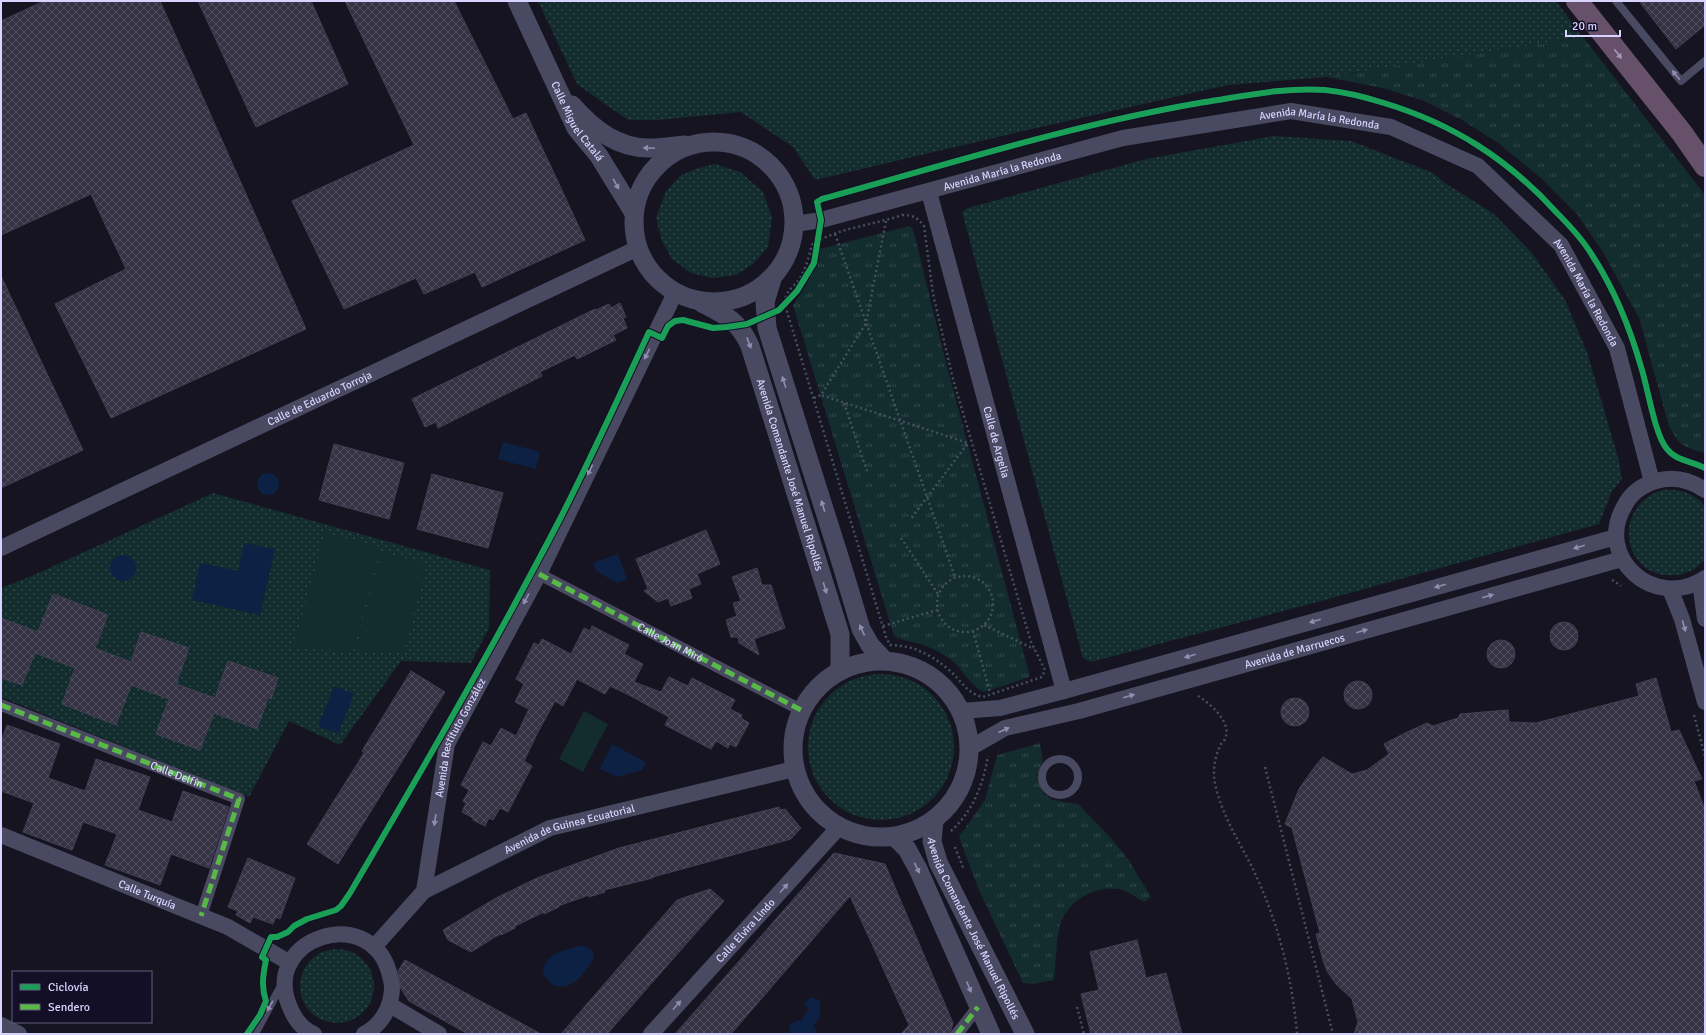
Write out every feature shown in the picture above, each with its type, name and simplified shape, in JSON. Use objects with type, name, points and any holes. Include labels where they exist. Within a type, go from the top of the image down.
[{"type":"highway","points":[[1577,1],[1682,133],[1705,166]]},
{"type":"street","points":[[517,1],[558,89]]},
{"type":"street","name":"Calle Miguel Catalá","points":[[558,89],[592,126],[618,142],[650,148],[702,143]]},
{"type":"street","name":"Calle Miguel Catalá","points":[[558,89],[576,128],[599,156],[634,213]]},
{"type":"street","name":"Avenida María la Redonda","points":[[795,224],[821,220],[929,192],[1123,138],[1291,111],[1391,127],[1478,166],[1561,244],[1617,348],[1652,482]]},
{"type":"street","points":[[722,142],[748,149],[772,166],[788,190],[795,224],[788,256],[772,279],[740,299],[717,303],[700,302],[675,293],[655,277],[638,248],[634,232],[634,213],[641,188],[657,166],[678,150],[702,143],[722,142]]},
{"type":"street","name":"Calle de Argelia","points":[[929,192],[1064,691]]},
{"type":"street","name":"Calle de Eduardo Torroja","points":[[1,548],[638,248]]},
{"type":"street","name":"Avenida Comandante José Manuel Ripollés","points":[[772,279],[765,302],[767,328],[861,629],[870,645],[885,661]]},
{"type":"street","name":"Avenida Restituto González","points":[[424,891],[447,744],[539,574],[675,293]]},
{"type":"street","name":"Avenida Comandante José Manuel Ripollés","points":[[700,302],[728,316],[744,333],[750,346],[840,634],[840,671]]},
{"type":"street","points":[[1705,490],[1694,483],[1680,479],[1666,479],[1652,482],[1640,488],[1627,501],[1618,518],[1616,537],[1622,559],[1631,571],[1642,581],[1655,587],[1670,589],[1682,588],[1702,580],[1705,619]]},
{"type":"street","name":"Avenida de Marruecos","points":[[961,711],[1000,708],[1064,691],[1616,537]]},
{"type":"street","name":"Avenida de Marruecos","points":[[970,748],[1006,728],[1079,711],[1622,559]]},
{"type":"street","name":"Calle Joan Miró","points":[[539,574],[801,710]]},
{"type":"street","points":[[1670,589],[1682,619],[1698,705]]},
{"type":"street","points":[[885,661],[909,666],[930,676],[948,692],[961,711],[967,730],[970,748],[967,770],[960,791],[947,809],[934,821],[913,832],[895,837],[866,837],[839,827],[819,812],[803,792],[794,769],[793,739],[801,710],[817,687],[840,671],[862,663],[885,661]]},
{"type":"street","name":"Calle Delfín","points":[[1,705],[239,799],[201,916]]},
{"type":"street","name":"Avenida de Guinea Ecuatorial","points":[[374,947],[424,891],[550,828],[794,769]]},
{"type":"street","name":"Avenida Comandante José Manuel Ripollés","points":[[934,821],[932,841],[938,862],[1025,1034]]},
{"type":"street","name":"Calle Elvira Lindo","points":[[651,1034],[839,827]]},
{"type":"street","name":"Calle Turquía","points":[[1,836],[201,916],[228,928],[290,963]]},
{"type":"street","points":[[895,837],[907,849],[918,869],[991,1034]]},
{"type":"street","points":[[304,1031],[294,1017],[285,997],[285,978],[290,963],[300,950],[316,939],[334,934],[355,936],[374,947],[386,962],[392,986],[390,1005],[384,1018],[371,1031],[364,1034]]},
{"type":"street","points":[[390,1005],[439,1034]]},
{"type":"street","points":[[956,1034],[978,1007]]},
{"type":"street","points":[[1,1025],[18,1034]]},
{"type":"lane","points":[[1584,1],[1604,35]]},
{"type":"lane","points":[[1616,1],[1681,81],[1705,61]]},
{"type":"lane","points":[[1060,760],[1072,764],[1076,769],[1078,778],[1077,783],[1071,792],[1059,795],[1051,793],[1047,789],[1042,780],[1042,774],[1048,764],[1060,760]]},
{"type":"lane","points":[[255,1034],[285,978]]},
{"type":"path","points":[[785,305],[886,637],[890,645],[918,650],[928,655],[950,671],[974,696],[983,697],[1042,677],[1045,670],[1031,642],[953,379],[933,294],[924,226],[919,219],[911,215],[902,215],[818,240]]},
{"type":"path","points":[[766,316],[779,310],[785,305],[806,277],[814,263],[821,220]]},
{"type":"path","points":[[814,398],[821,395],[866,323],[886,221]]},
{"type":"path","points":[[834,234],[955,577]]},
{"type":"path","points":[[821,395],[901,422],[968,442],[910,520]]},
{"type":"path","points":[[844,403],[867,471]]},
{"type":"path","points":[[901,538],[938,595]]},
{"type":"path","points":[[965,575],[975,577],[984,582],[990,589],[993,599],[993,609],[990,618],[984,625],[973,631],[964,632],[947,626],[941,619],[937,610],[938,595],[942,587],[955,577],[965,575]]},
{"type":"path","points":[[1610,580],[1614,581],[1623,588]]},
{"type":"path","points":[[883,626],[891,625],[937,610]]},
{"type":"path","points":[[984,625],[1034,649]]},
{"type":"path","points":[[973,631],[991,694]]},
{"type":"path","points":[[1197,695],[1211,706],[1220,716],[1225,725],[1226,736],[1214,762],[1216,788],[1224,814],[1251,865],[1279,934],[1294,1008],[1297,1034]]},
{"type":"path","points":[[1698,705],[1705,756]]},
{"type":"path","points":[[951,838],[951,831],[960,823],[972,806],[985,773],[989,752]]},
{"type":"path","points":[[1265,767],[1333,1034]]},
{"type":"path","points":[[954,846],[965,871]]},
{"type":"path","points":[[1077,1007],[1084,1034]]},
{"type":"green space","points":[[538,1],[1556,1],[1583,37],[1326,77],[1228,85],[815,180],[793,147],[741,112],[658,120],[628,120],[577,84]]},
{"type":"green space","points":[[1583,37],[1705,195],[1705,453],[1683,445],[1673,433],[1669,426],[1639,318],[1603,252],[1577,214],[1542,179],[1498,143],[1462,120],[1424,101],[1383,88],[1326,77]]},
{"type":"green space","points":[[1274,136],[1351,141],[1433,173],[1445,183],[1494,214],[1532,253],[1565,300],[1587,352],[1619,461],[1622,479],[1612,491],[1599,524],[1321,601],[1091,662],[1083,658],[962,212],[968,208],[1146,159]]},
{"type":"green space","points":[[715,164],[740,172],[763,192],[772,217],[768,247],[753,264],[736,275],[713,278],[691,273],[672,259],[662,241],[656,218],[666,191],[680,176],[695,169]]},
{"type":"green space","points":[[909,226],[913,229],[944,355],[1030,677],[984,692],[979,690],[951,660],[942,654],[924,645],[894,636],[793,305],[806,286],[813,272],[820,249]]},
{"type":"green space","points":[[1663,490],[1681,491],[1696,498],[1705,506],[1705,559],[1692,570],[1676,575],[1658,574],[1644,566],[1634,555],[1629,540],[1630,525],[1635,510],[1646,498]]},
{"type":"green space","points":[[213,493],[490,570],[489,628],[471,663],[401,661],[340,745],[289,721],[249,797],[1,697],[1,588],[34,575]]},
{"type":"green space","points":[[325,533],[381,547],[353,652],[293,648]]},
{"type":"green space","points":[[381,552],[427,564],[404,652],[355,652]]},
{"type":"green space","points":[[874,674],[888,674],[909,679],[922,686],[933,695],[942,706],[949,719],[953,733],[953,761],[949,775],[942,788],[933,799],[922,808],[909,815],[888,820],[874,820],[853,815],[840,808],[824,793],[813,775],[808,754],[808,740],[813,719],[820,706],[835,690],[853,679]]},
{"type":"green space","points":[[584,711],[608,724],[583,772],[559,759]]},
{"type":"green space","points":[[1040,743],[1043,761],[1037,775],[1044,794],[1053,800],[1078,804],[1109,836],[1128,859],[1151,897],[1144,902],[1126,891],[1110,888],[1091,892],[1083,896],[1069,909],[1060,925],[1054,980],[1033,984],[1023,983],[978,888],[959,837],[985,800],[997,755]]},
{"type":"green space","points":[[337,949],[358,955],[368,965],[374,986],[368,1007],[358,1017],[337,1023],[316,1017],[306,1007],[300,986],[306,965],[316,955]]},
{"type":"water","points":[[503,442],[540,452],[536,469],[498,459]]},
{"type":"water","points":[[268,473],[276,476],[279,484],[276,492],[268,495],[260,492],[257,484],[260,476]]},
{"type":"water","points":[[244,543],[275,549],[260,615],[192,600],[200,563],[238,571]]},
{"type":"water","points":[[618,554],[627,580],[617,583],[596,571],[593,563]]},
{"type":"water","points":[[123,555],[132,559],[136,568],[132,577],[123,581],[114,577],[110,568],[114,559]]},
{"type":"water","points":[[334,686],[354,694],[338,734],[318,726]]},
{"type":"water","points":[[612,744],[646,762],[642,770],[617,777],[600,769]]},
{"type":"water","points":[[579,946],[585,946],[592,951],[594,957],[591,963],[583,974],[572,983],[560,987],[554,985],[546,978],[544,974],[543,969],[545,963],[557,953]]},
{"type":"water","points":[[810,997],[820,1000],[820,1016],[813,1027],[817,1030],[814,1034],[790,1034],[789,1025],[798,1020],[801,1021],[809,1008],[804,1006]]},
{"type":"building","points":[[44,1],[160,1],[306,329],[111,418],[55,304],[126,269],[91,194],[1,235],[1,21]]},
{"type":"building","points":[[198,1],[311,1],[348,84],[256,127]]},
{"type":"building","points":[[345,1],[454,1],[513,119],[526,113],[585,240],[482,287],[475,272],[424,294],[416,278],[344,309],[292,201],[414,145]]},
{"type":"building","points":[[1639,1],[1705,1],[1705,25],[1676,49]]},
{"type":"building","points":[[1,276],[83,450],[1,488]]},
{"type":"building","points":[[620,303],[626,317],[623,318],[627,328],[613,335],[616,340],[577,359],[575,355],[540,372],[542,376],[438,428],[436,422],[425,427],[412,399],[595,309],[596,310],[609,304],[611,308]]},
{"type":"building","points":[[334,444],[404,463],[389,519],[319,500]]},
{"type":"building","points":[[432,474],[503,493],[488,548],[417,529]]},
{"type":"building","points":[[706,530],[720,564],[697,574],[701,584],[689,589],[692,598],[671,606],[668,598],[658,602],[644,591],[648,589],[636,559]]},
{"type":"building","points":[[757,568],[762,585],[771,585],[785,628],[754,639],[759,655],[739,643],[738,637],[731,637],[726,620],[737,616],[733,603],[741,601],[732,577]]},
{"type":"building","points":[[53,594],[108,615],[95,648],[131,662],[141,632],[189,648],[176,684],[215,698],[228,661],[278,678],[271,699],[268,698],[257,729],[214,713],[200,750],[156,734],[169,699],[131,685],[116,725],[62,704],[75,668],[35,653],[22,685],[1,678],[1,618],[38,632]]},
{"type":"building","points":[[1564,622],[1574,626],[1578,636],[1574,646],[1564,650],[1554,646],[1550,636],[1554,626]]},
{"type":"building","points":[[592,626],[629,645],[624,654],[643,664],[634,682],[661,692],[669,677],[688,686],[692,678],[735,700],[730,709],[742,715],[741,718],[749,723],[736,747],[730,744],[728,748],[716,741],[711,749],[665,725],[669,717],[629,695],[610,686],[605,694],[577,679],[563,706],[555,701],[538,732],[524,761],[532,766],[508,812],[500,808],[493,820],[489,818],[485,826],[473,820],[473,818],[462,812],[466,803],[463,801],[469,790],[461,785],[483,742],[491,746],[501,728],[516,736],[529,709],[515,702],[524,684],[516,679],[534,643],[539,645],[542,639],[571,654],[584,628],[590,631]]},
{"type":"building","points":[[1501,640],[1511,644],[1515,654],[1511,664],[1501,668],[1491,664],[1487,654],[1491,644]]},
{"type":"building","points":[[411,671],[445,692],[338,864],[307,844],[364,753],[362,751]]},
{"type":"building","points":[[1656,678],[1671,732],[1679,730],[1702,779],[1694,781],[1705,810],[1705,1034],[1354,1034],[1358,1022],[1352,999],[1335,983],[1327,971],[1316,934],[1320,933],[1292,828],[1285,824],[1299,789],[1316,765],[1323,757],[1352,774],[1367,770],[1389,754],[1384,744],[1427,723],[1433,726],[1458,718],[1460,714],[1508,710],[1509,722],[1536,723],[1639,696],[1636,684]]},
{"type":"building","points":[[1358,681],[1368,685],[1372,695],[1368,705],[1358,709],[1348,705],[1344,695],[1348,685]]},
{"type":"building","points":[[1295,698],[1305,702],[1309,712],[1305,722],[1295,726],[1285,722],[1281,712],[1285,702]]},
{"type":"building","points":[[7,725],[60,744],[48,778],[85,791],[96,759],[150,777],[138,810],[172,822],[183,791],[229,807],[209,868],[171,854],[160,885],[105,865],[117,834],[83,822],[72,850],[23,832],[34,803],[1,791],[1,741]]},
{"type":"building","points":[[779,807],[780,810],[785,809],[801,828],[791,839],[653,878],[604,890],[605,892],[589,897],[589,895],[558,906],[559,907],[544,914],[544,912],[515,926],[515,928],[501,935],[500,934],[471,952],[448,940],[443,930],[496,898],[537,878],[619,848]]},
{"type":"building","points":[[834,853],[885,864],[953,1023],[950,1034],[901,1034],[909,1025],[850,896],[731,1034],[675,1034]]},
{"type":"building","points":[[248,858],[295,878],[280,919],[276,917],[273,924],[253,917],[250,923],[236,915],[238,911],[228,907]]},
{"type":"building","points":[[710,889],[724,901],[607,1034],[561,1034],[677,900]]},
{"type":"building","points":[[1137,940],[1146,978],[1166,973],[1182,1034],[1091,1034],[1081,994],[1099,990],[1090,952]]},
{"type":"building","points":[[405,960],[541,1034],[468,1034],[409,1001],[401,989],[398,971]]},
{"type":"marked path","points":[[539,574],[801,710]]},
{"type":"marked path","points":[[1,705],[239,799],[201,916]]},
{"type":"marked path","points":[[957,1034],[978,1007]]},
{"type":"cycle path","points":[[247,1034],[260,1015],[266,1001],[263,991],[266,960],[262,957],[271,937],[277,937],[288,932],[294,926],[307,919],[336,910],[341,906],[350,893],[457,708],[535,566],[583,473],[649,332],[662,338],[668,326],[675,321],[683,320],[713,328],[747,324],[779,310],[797,291],[814,263],[821,220],[817,202],[822,199],[1060,133],[1156,111],[1205,102],[1265,93],[1310,89],[1340,92],[1377,101],[1433,121],[1478,146],[1519,176],[1571,228],[1585,244],[1600,268],[1622,311],[1638,355],[1655,423],[1663,442],[1667,449],[1675,456],[1705,468]]}]
